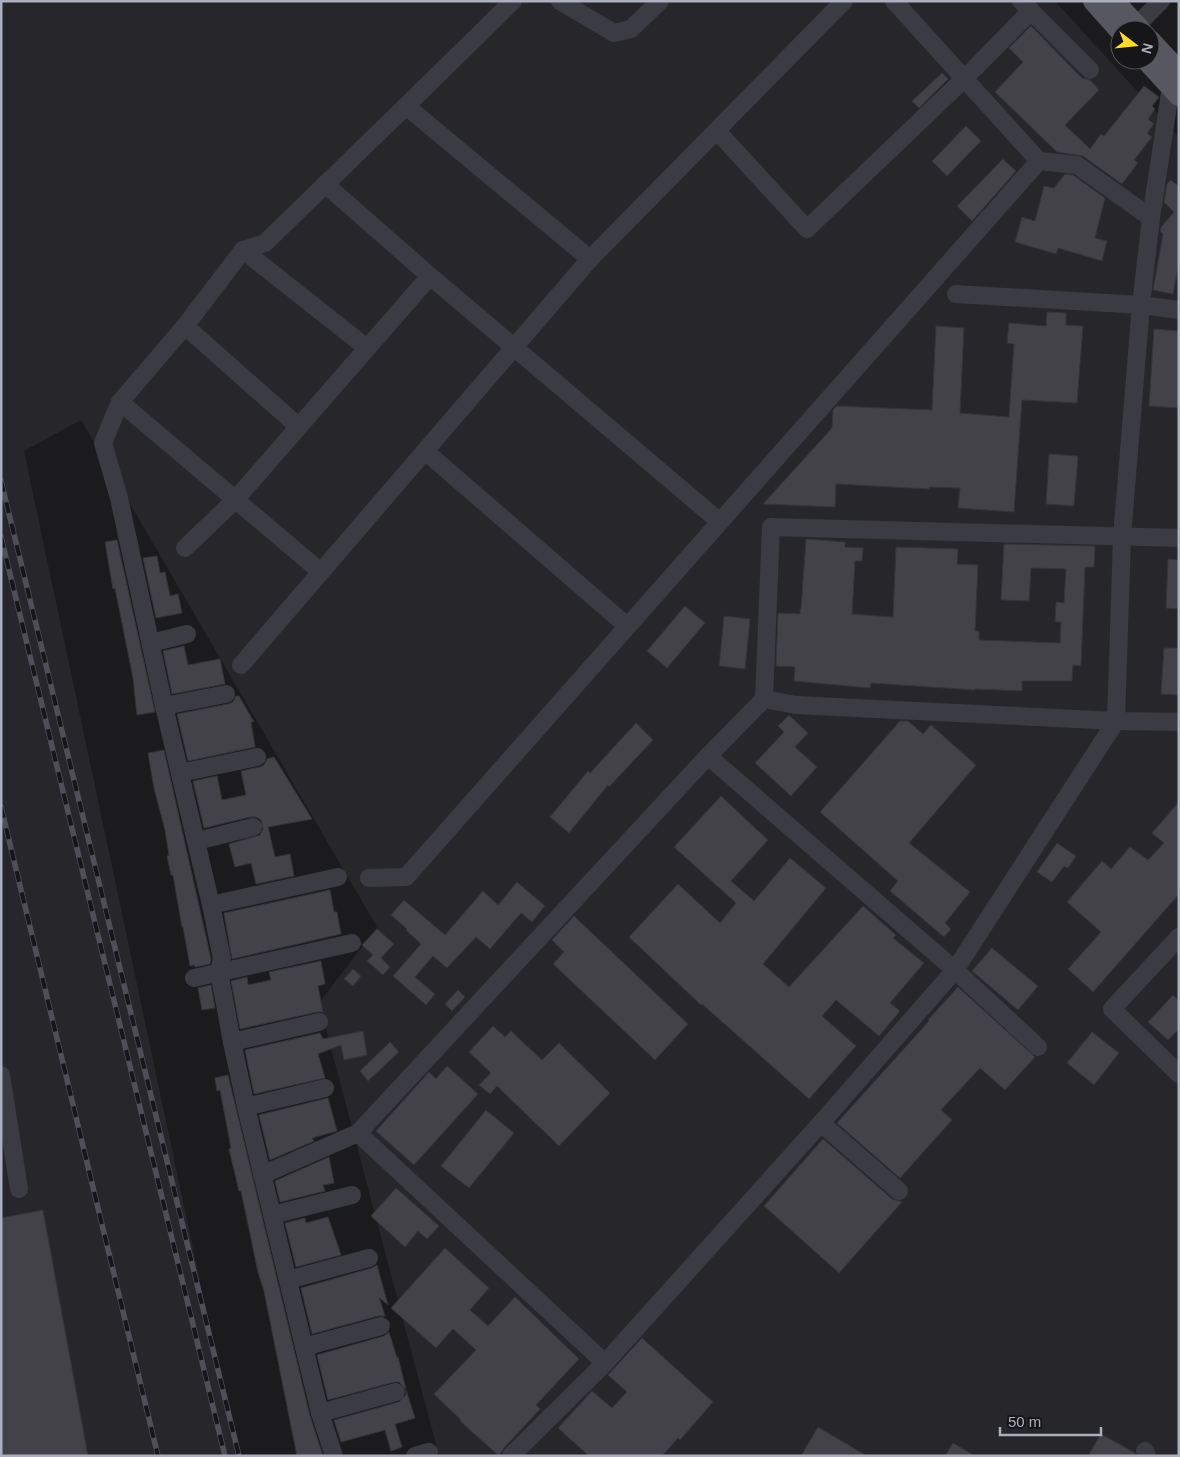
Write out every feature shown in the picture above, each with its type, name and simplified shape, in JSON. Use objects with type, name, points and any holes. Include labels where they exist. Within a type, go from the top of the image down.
[{"type":"main road","points":[[1094,1],[1117,20]]},
{"type":"main road","points":[[1114,1],[1128,20]]},
{"type":"main road","points":[[1160,64],[1176,85]]},
{"type":"street","points":[[334,1456],[320,1413],[246,1107],[219,972],[222,959],[211,905],[164,706],[119,498],[103,443],[120,402],[185,326],[243,250],[265,243],[513,1]]},
{"type":"street","points":[[560,1],[614,33],[631,29],[660,1]]},
{"type":"street","points":[[241,665],[590,259],[844,1]]},
{"type":"street","points":[[894,1],[1039,160],[1077,165],[1152,218]]},
{"type":"street","points":[[1152,20],[1162,1]]},
{"type":"street","points":[[717,131],[807,229],[965,78],[1026,6],[1090,70]]},
{"type":"street","points":[[511,1456],[605,1363],[821,1123],[955,970],[1116,721],[1122,537],[1141,305],[1152,218],[1176,85]]},
{"type":"street","points":[[406,106],[590,259]]},
{"type":"street","points":[[369,878],[406,877],[1039,160]]},
{"type":"street","points":[[325,184],[430,276],[720,522]]},
{"type":"street","points":[[243,250],[367,348]]},
{"type":"street","points":[[184,548],[235,500],[430,276]]},
{"type":"street","points":[[956,294],[1141,305],[1179,310]]},
{"type":"street","points":[[185,326],[299,427]]},
{"type":"street","points":[[120,402],[321,572]]},
{"type":"street","points":[[425,451],[628,626]]},
{"type":"street","points":[[262,1175],[358,1133],[708,756],[764,699],[771,527],[1179,538]]},
{"type":"street","points":[[151,643],[188,634]]},
{"type":"street","points":[[164,706],[226,694]]},
{"type":"street","points":[[764,699],[796,705],[1116,721],[1179,722]]},
{"type":"street","points":[[708,756],[955,970],[1038,1047]]},
{"type":"street","points":[[180,773],[257,757]]},
{"type":"street","points":[[197,840],[254,827]]},
{"type":"street","points":[[211,905],[338,877]]},
{"type":"street","points":[[1179,938],[1112,1009],[1179,1074]]},
{"type":"street","points":[[194,978],[352,943]]},
{"type":"street","points":[[232,1042],[319,1022]]},
{"type":"street","points":[[1,1075],[19,1189]]},
{"type":"street","points":[[246,1107],[325,1088]]},
{"type":"street","points":[[821,1123],[899,1191]]},
{"type":"street","points":[[358,1133],[605,1363]]},
{"type":"street","points":[[272,1215],[352,1195]]},
{"type":"street","points":[[288,1280],[369,1258]]},
{"type":"street","points":[[304,1347],[381,1326]]},
{"type":"street","points":[[320,1413],[396,1392]]},
{"type":"shaded area","points":[[1,1],[1055,1],[1110,61],[1110,70],[1118,70],[1179,137],[1179,1456],[439,1456],[319,1003],[377,927],[81,420],[24,451],[237,1456],[1,1456]]},
{"type":"building","points":[[1031,26],[1082,78],[1090,80],[1099,90],[1065,125],[1090,149],[1101,134],[1104,136],[1144,86],[1159,97],[1152,106],[1155,109],[1148,119],[1154,124],[1147,133],[1152,137],[1134,160],[1138,163],[1122,184],[1083,156],[1057,152],[995,92],[1023,62],[1009,48]]},
{"type":"building","points":[[942,73],[948,79],[919,108],[912,101]]},
{"type":"building","points":[[966,126],[981,141],[947,176],[932,161]]},
{"type":"building","points":[[1003,159],[1016,171],[972,221],[957,206]]},
{"type":"building","points":[[1065,174],[1073,175],[1105,198],[1095,238],[1107,241],[1102,261],[1058,248],[1056,254],[1015,242],[1022,217],[1035,221],[1044,186],[1054,188]]},
{"type":"building","points":[[1171,180],[1179,187],[1179,262],[1173,294],[1153,290],[1163,234],[1160,231],[1161,227],[1174,212],[1164,202],[1167,184]]},
{"type":"building","points":[[1047,312],[1066,313],[1066,325],[1083,326],[1077,403],[1022,400],[1014,512],[958,508],[960,488],[929,487],[929,489],[836,484],[835,507],[763,504],[832,428],[833,410],[837,406],[932,410],[936,326],[964,328],[960,413],[1009,417],[1014,344],[1007,343],[1009,323],[1046,326]]},
{"type":"building","points":[[1154,329],[1179,331],[1179,408],[1149,406]]},
{"type":"building","points":[[1049,454],[1078,456],[1074,506],[1046,504]]},
{"type":"building","points":[[806,539],[845,542],[845,547],[863,548],[862,561],[855,561],[852,614],[893,617],[896,547],[958,549],[957,564],[978,565],[975,631],[979,631],[979,640],[1060,643],[1061,622],[1055,622],[1056,602],[1064,603],[1066,569],[1031,568],[1029,601],[1001,600],[1004,544],[1095,546],[1094,567],[1085,567],[1081,666],[1073,665],[1072,681],[1022,681],[1022,691],[871,683],[870,688],[794,681],[795,667],[776,666],[778,613],[800,614]]},
{"type":"building","points":[[117,540],[155,712],[137,715],[133,678],[115,588],[113,589],[105,542]]},
{"type":"building","points":[[157,556],[160,573],[165,572],[170,596],[178,594],[182,613],[156,618],[143,558]]},
{"type":"building","points":[[1168,559],[1179,560],[1179,609],[1166,608]]},
{"type":"building","points":[[685,606],[705,623],[667,668],[647,651]]},
{"type":"building","points":[[724,616],[750,619],[745,669],[719,666]]},
{"type":"building","points":[[184,646],[188,665],[220,659],[225,684],[172,694],[163,651]]},
{"type":"building","points":[[1164,648],[1179,648],[1179,695],[1161,694]]},
{"type":"building","points":[[236,696],[239,696],[254,722],[251,722],[255,747],[188,761],[177,714],[228,704],[233,702]]},
{"type":"building","points":[[789,715],[808,733],[795,747],[817,767],[791,796],[755,763],[784,732],[778,726]]},
{"type":"building","points":[[900,721],[908,721],[923,734],[931,725],[976,765],[909,843],[970,892],[945,923],[951,929],[944,937],[890,891],[898,881],[820,812]]},
{"type":"building","points":[[636,723],[653,740],[609,787],[608,785],[569,833],[550,817],[588,771],[590,773]]},
{"type":"building","points":[[164,750],[211,959],[210,964],[195,967],[194,965],[190,966],[173,875],[171,875],[167,856],[169,855],[165,830],[154,788],[148,753]]},
{"type":"building","points":[[274,757],[312,819],[268,827],[275,857],[290,854],[294,876],[256,884],[251,863],[235,867],[229,844],[260,835],[263,829],[261,820],[256,817],[250,817],[204,828],[193,781],[217,776],[222,800],[246,795],[241,771],[260,767],[264,765],[267,759]]},
{"type":"building","points":[[721,796],[768,840],[731,881],[754,901],[790,858],[826,888],[763,964],[789,987],[863,906],[896,935],[893,938],[924,963],[890,1003],[900,1011],[879,1036],[836,1000],[822,1016],[856,1046],[809,1099],[701,1005],[629,937],[678,884],[720,923],[736,903],[674,847]]},
{"type":"building","points":[[1179,802],[1179,894],[1093,992],[1068,969],[1101,932],[1067,902],[1102,861],[1111,869],[1130,847],[1148,860],[1164,843],[1152,833]]},
{"type":"building","points":[[1057,843],[1076,856],[1068,868],[1064,866],[1052,882],[1037,872]]},
{"type":"building","points":[[517,882],[545,906],[532,922],[521,913],[490,949],[476,937],[447,968],[433,956],[415,977],[435,994],[426,1005],[393,976],[421,944],[391,915],[404,900],[445,935],[483,891],[498,905]]},
{"type":"building","points":[[330,890],[341,934],[232,959],[224,913]]},
{"type":"building","points":[[574,916],[688,1024],[655,1060],[553,964],[564,952],[552,940]]},
{"type":"building","points":[[377,929],[394,944],[381,958],[390,967],[383,975],[367,961],[373,955],[362,945]]},
{"type":"building","points":[[992,948],[1038,986],[1018,1010],[972,971]]},
{"type":"building","points":[[321,961],[325,984],[318,986],[323,1012],[240,1029],[231,981],[247,977],[248,985],[271,980],[269,972]]},
{"type":"building","points":[[353,969],[361,976],[353,986],[344,979]]},
{"type":"building","points":[[211,985],[215,1008],[202,1010],[198,988]]},
{"type":"building","points":[[958,987],[1035,1057],[1005,1090],[980,1068],[941,1110],[952,1120],[900,1178],[837,1123]]},
{"type":"building","points":[[458,990],[465,997],[452,1011],[445,1004]]},
{"type":"building","points":[[1173,995],[1179,1001],[1179,1029],[1168,1040],[1148,1022]]},
{"type":"building","points":[[493,1026],[505,1037],[511,1031],[542,1060],[559,1043],[610,1093],[559,1146],[497,1086],[490,1094],[479,1085],[491,1073],[469,1052]]},
{"type":"building","points":[[363,1031],[367,1055],[344,1060],[341,1045],[318,1054],[325,1078],[254,1094],[245,1050],[320,1033],[323,1039]]},
{"type":"building","points":[[1092,1032],[1119,1053],[1094,1085],[1067,1063]]},
{"type":"building","points":[[390,1042],[399,1052],[368,1081],[360,1071]]},
{"type":"building","points":[[447,1066],[478,1094],[414,1165],[376,1131],[429,1072],[436,1079]]},
{"type":"building","points":[[228,1075],[310,1416],[323,1456],[297,1456],[264,1291],[258,1272],[241,1191],[239,1191],[229,1149],[231,1148],[220,1090],[217,1091],[215,1078]]},
{"type":"building","points":[[328,1098],[337,1131],[312,1138],[314,1141],[270,1160],[259,1115]]},
{"type":"building","points":[[486,1110],[514,1133],[469,1188],[441,1166]]},
{"type":"building","points":[[823,1139],[892,1199],[902,1202],[839,1273],[764,1206]]},
{"type":"building","points":[[329,1157],[334,1183],[323,1185],[325,1191],[280,1202],[275,1181]]},
{"type":"building","points":[[396,1188],[439,1226],[427,1239],[418,1231],[405,1247],[371,1216]]},
{"type":"building","points":[[43,1210],[88,1456],[1,1456],[1,1218]]},
{"type":"building","points":[[328,1217],[341,1255],[296,1267],[285,1223],[305,1218],[306,1223]]},
{"type":"building","points":[[445,1248],[489,1288],[470,1310],[488,1326],[515,1297],[579,1359],[536,1405],[540,1409],[499,1456],[460,1421],[434,1394],[476,1350],[453,1329],[436,1348],[391,1308]]},
{"type":"building","points":[[377,1265],[388,1305],[379,1297],[385,1316],[378,1316],[312,1334],[301,1288]]},
{"type":"building","points":[[389,1332],[406,1389],[399,1382],[394,1382],[328,1400],[317,1355],[384,1336]]},
{"type":"building","points":[[642,1338],[713,1402],[680,1440],[678,1438],[662,1456],[589,1456],[558,1428],[592,1391],[612,1408],[627,1392],[608,1375]]},
{"type":"building","points":[[406,1390],[415,1418],[395,1424],[402,1447],[391,1451],[385,1430],[341,1442],[334,1420],[399,1402],[406,1395]]},
{"type":"building","points":[[818,1427],[867,1456],[801,1456]]},
{"type":"building","points":[[1101,1434],[1135,1453],[1135,1456],[1088,1456]]},
{"type":"building","points":[[953,1443],[975,1456],[945,1456]]},
{"type":"railway","points":[[1,481],[239,1456]]},
{"type":"railway","points":[[1,537],[225,1456]]},
{"type":"railway","points":[[1,807],[158,1456]]}]
